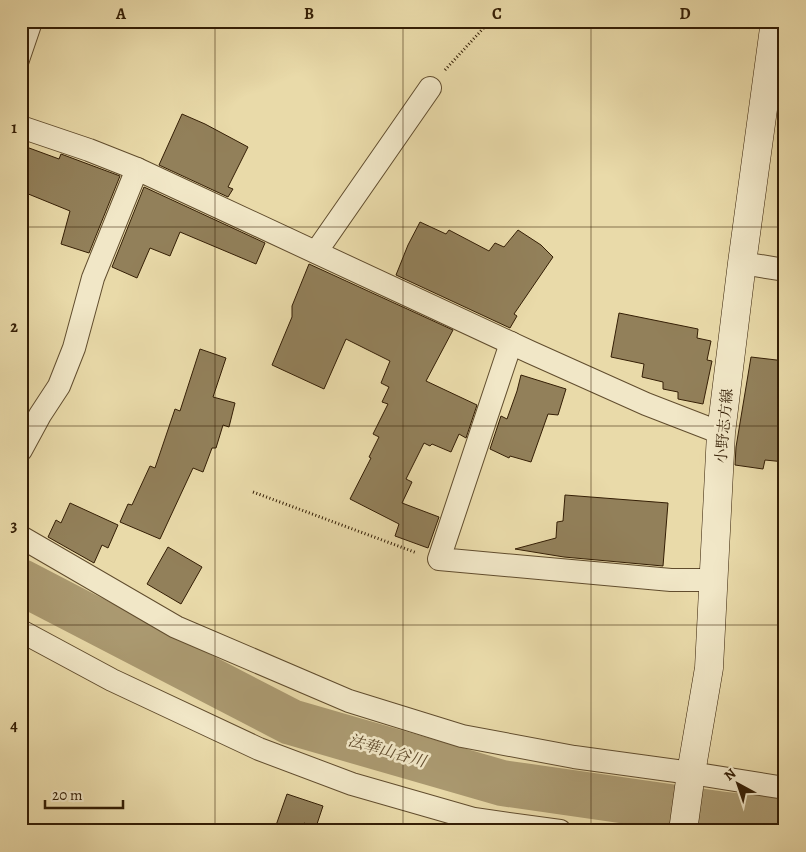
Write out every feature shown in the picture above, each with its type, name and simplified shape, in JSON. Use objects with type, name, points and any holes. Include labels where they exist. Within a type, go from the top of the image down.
[{"type":"main road","name":"小野志方線","points":[[684,831],[691,773],[709,668],[721,433],[775,21]]},
{"type":"street","points":[[316,252],[430,88]]},
{"type":"street","points":[[21,127],[89,150],[136,169],[646,404],[721,433]]},
{"type":"street","points":[[21,450],[40,415],[59,386],[74,348],[93,278],[136,169]]},
{"type":"street","points":[[742,264],[785,270]]},
{"type":"street","points":[[511,343],[440,559],[670,580],[714,580]]},
{"type":"street","points":[[21,537],[176,627],[349,701],[462,736],[574,757],[785,788]]},
{"type":"street","points":[[21,631],[112,680],[268,753],[352,784],[474,819],[560,831]]},
{"type":"lane","points":[[21,68],[37,21]]},
{"type":"path","points":[[430,88],[490,21]]},
{"type":"path","points":[[253,492],[430,558],[440,559]]},
{"type":"building","points":[[182,114],[248,147],[228,187],[233,189],[228,197],[159,165]]},
{"type":"building","points":[[21,145],[59,159],[61,154],[120,176],[89,253],[61,244],[70,211],[21,191]]},
{"type":"building","points":[[144,187],[265,243],[256,264],[180,232],[170,256],[150,248],[137,278],[112,267]]},
{"type":"building","points":[[420,222],[446,234],[449,230],[489,251],[495,243],[504,247],[518,230],[541,245],[553,257],[514,314],[517,316],[510,328],[396,275]]},
{"type":"building","points":[[309,264],[453,330],[426,381],[477,405],[466,438],[459,434],[451,452],[432,444],[430,446],[424,443],[406,479],[412,482],[402,503],[439,517],[428,548],[395,536],[399,524],[350,499],[371,458],[369,457],[379,437],[373,434],[388,404],[382,402],[389,387],[381,383],[390,361],[346,339],[324,389],[272,365],[292,317],[292,306]]},
{"type":"building","points":[[619,313],[698,329],[697,338],[711,341],[707,360],[712,361],[703,404],[678,399],[678,392],[663,389],[663,382],[642,377],[644,364],[611,357]]},
{"type":"building","points":[[200,349],[226,358],[213,397],[235,403],[229,427],[223,425],[216,448],[212,448],[203,472],[193,468],[160,539],[120,522],[128,504],[132,505],[150,466],[155,468],[175,409],[180,411]]},
{"type":"building","points":[[751,357],[785,361],[785,462],[765,460],[763,469],[735,465],[736,447]]},
{"type":"building","points":[[521,375],[566,389],[558,415],[548,414],[531,462],[510,456],[509,458],[490,449],[501,416],[507,419]]},
{"type":"building","points":[[565,495],[668,503],[663,566],[564,557],[515,549],[556,538],[557,522],[563,521]]},
{"type":"building","points":[[70,503],[118,525],[108,548],[102,545],[94,563],[48,537],[56,520],[61,523]]},
{"type":"building","points":[[168,547],[202,567],[181,604],[147,584]]},
{"type":"building","points":[[287,794],[323,806],[316,827],[304,823],[301,831],[274,831]]},
{"type":"waterway","name":"法華山谷川","points":[[21,582],[291,722],[502,783],[725,815],[785,821]]}]
